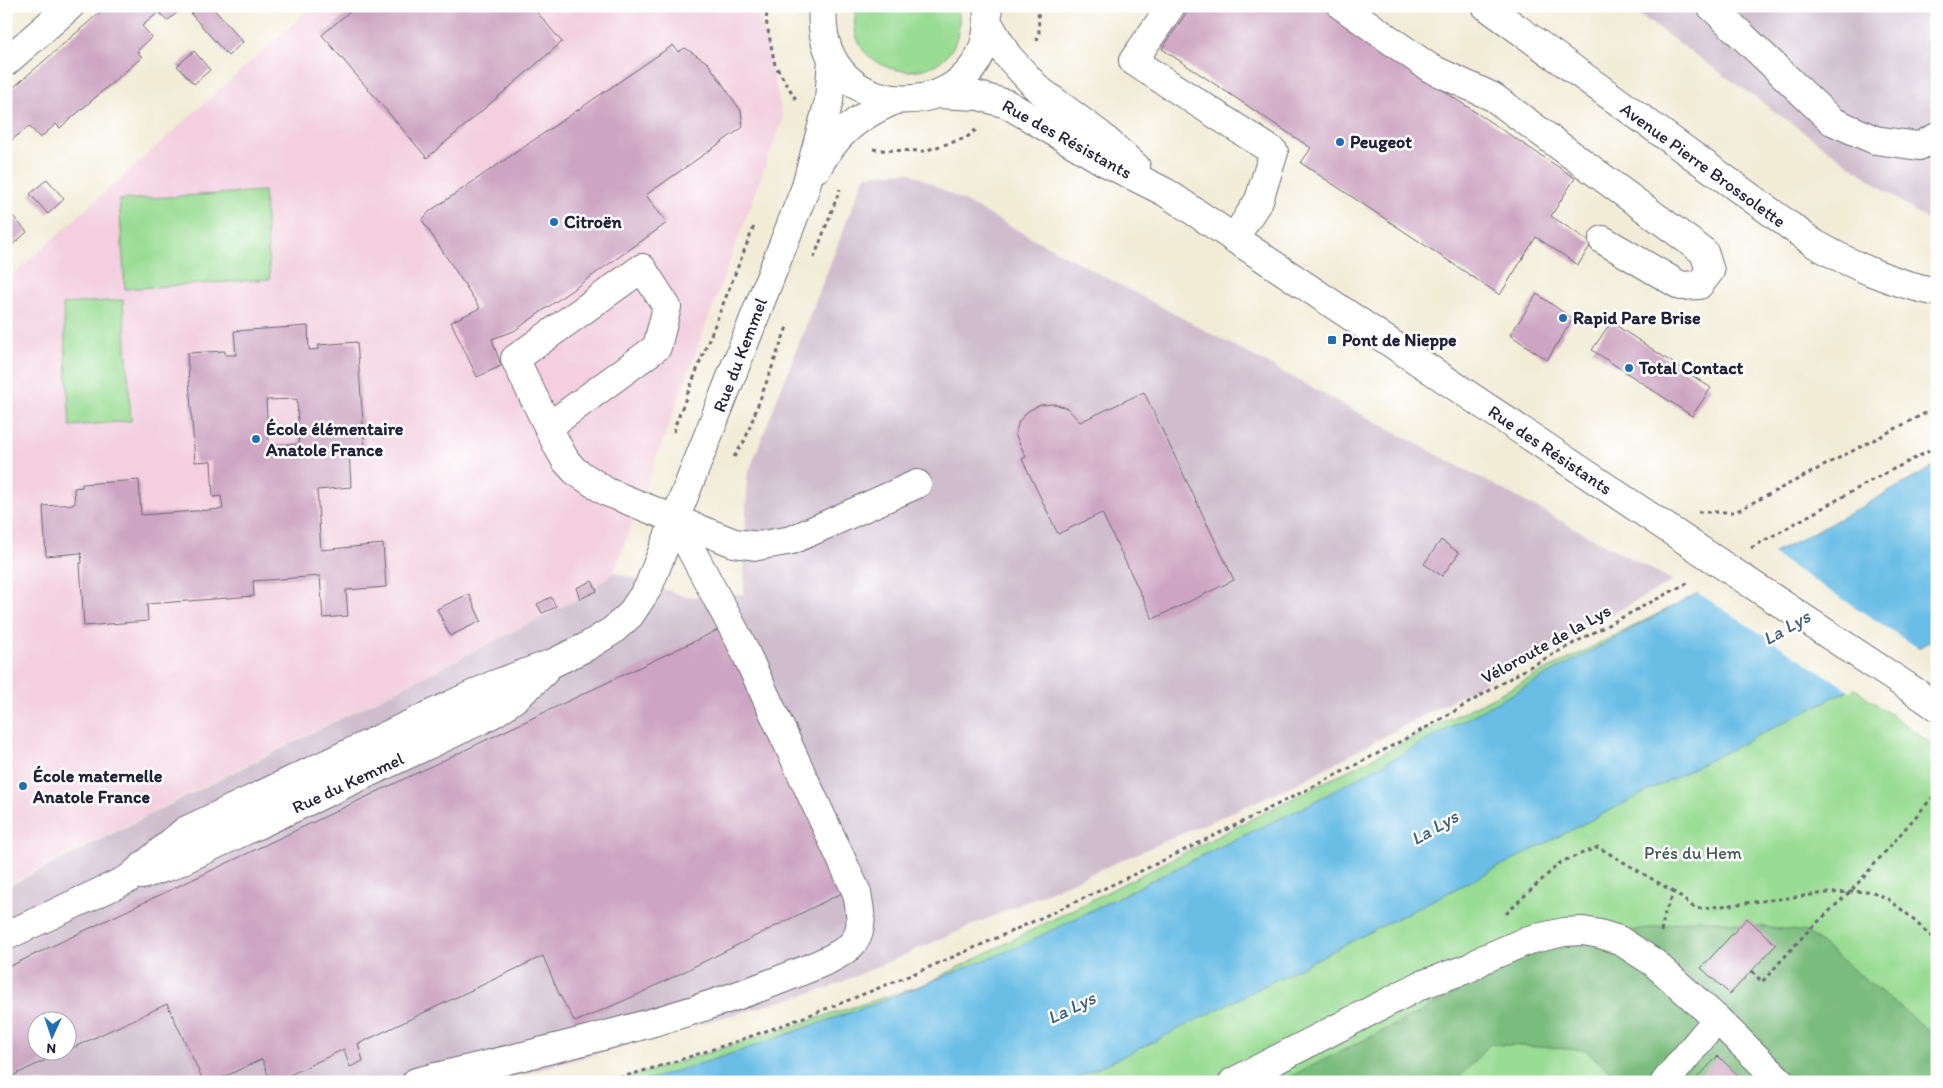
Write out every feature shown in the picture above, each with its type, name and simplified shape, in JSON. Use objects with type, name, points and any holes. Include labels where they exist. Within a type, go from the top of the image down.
[{"type":"street","points":[[6,62],[70,6]]},
{"type":"street","points":[[1171,6],[1134,61],[1274,152],[1259,200],[1234,239]]},
{"type":"street","points":[[1342,6],[1430,68],[1492,97],[1704,252],[1710,271],[1699,285],[1681,286],[1603,240]]},
{"type":"street","name":"Avenue Pierre Brossolette","points":[[1486,6],[1814,244],[1860,269],[1885,279],[1910,287],[1937,292]]},
{"type":"street","points":[[1710,6],[1832,121],[1875,140],[1919,146],[1937,136]]},
{"type":"street","points":[[821,9],[824,38],[832,58],[842,72],[862,89],[878,96],[895,100],[916,100],[936,94],[954,84],[969,70],[982,48],[988,15]]},
{"type":"street","name":"Rue des Résistants","points":[[988,15],[1006,55],[1038,89],[1099,134],[1165,192],[1937,707]]},
{"type":"street","name":"Rue du Kemmel","points":[[6,936],[128,879],[170,866],[484,719],[499,711],[516,698],[553,663],[600,638],[630,615],[648,588],[805,189],[829,101],[832,58]]},
{"type":"street","name":"Rue des Résistants","points":[[936,94],[979,96],[1007,104],[1096,157],[1165,192]]},
{"type":"street","name":"Rue du Kemmel","points":[[805,189],[822,158],[847,128],[869,112],[895,100]]},
{"type":"street","points":[[548,427],[657,348],[667,308],[642,268],[515,359],[548,427],[566,462],[580,475],[596,486],[675,520],[746,545],[767,545],[792,540],[916,484]]},
{"type":"street","points":[[416,1082],[648,1024],[768,984],[829,959],[852,944],[860,930],[861,915],[856,893],[740,641],[675,520]]},
{"type":"street","points":[[1233,1082],[1421,985],[1469,968],[1484,959],[1529,940],[1564,932],[1600,934],[1619,940],[1653,962],[1781,1082]]},
{"type":"street","points":[[1665,1082],[1717,1020]]},
{"type":"path","points":[[1676,534],[1699,511],[1736,512],[1937,407]]},
{"type":"path","points":[[1750,549],[1876,478],[1937,447]]},
{"type":"path","name":"Véloroute de la Lys","points":[[604,1082],[772,1030],[834,1006],[1035,921],[1209,839],[1411,736],[1529,668],[1693,580]]},
{"type":"path","points":[[1752,971],[1762,982],[1807,932],[1852,890],[1937,792]]},
{"type":"path","points":[[1503,918],[1561,862],[1598,847],[1674,892],[1696,909],[1828,893],[1871,891],[1888,899],[1937,942]]},
{"type":"path","points":[[1653,962],[1666,912],[1674,892]]},
{"type":"shaded area","name":"École élémentaire Anatole France","points":[[313,6],[758,6],[783,118],[614,572],[582,597],[6,885],[6,281]]},
{"type":"shaded area","points":[[1627,6],[1937,6],[1937,223],[1931,223]]},
{"type":"shaded area","points":[[909,172],[1673,581],[1292,786],[828,988],[495,1082],[6,1082],[6,887],[582,597],[614,572],[687,597],[744,594],[747,476],[865,175]]},
{"type":"green space","points":[[857,6],[958,6],[957,36],[946,56],[927,68],[905,71],[884,66],[866,53],[856,33]]},
{"type":"green space","points":[[264,191],[270,279],[125,289],[119,200]]},
{"type":"green space","points":[[123,300],[131,421],[70,426],[63,304]]},
{"type":"green space","name":"Prés du Hem","points":[[1713,586],[1937,748],[1937,1082],[615,1082],[923,985]]},
{"type":"green space","points":[[1699,919],[1807,932],[1937,1037],[1937,1082],[1622,1082],[1585,1050],[1490,1044],[1455,1082],[1279,1082],[1419,1013],[1542,947]]},
{"type":"water","name":"La Lys","points":[[1937,465],[1937,637],[1844,692],[1149,1044],[1068,1082],[641,1082],[731,1054],[880,1002],[1020,946],[1306,806]]},
{"type":"pier","points":[[1771,553],[1920,649],[1850,691],[1696,592]]},
{"type":"building","points":[[107,6],[185,6],[167,21],[159,12],[142,26],[152,37],[137,51],[142,57],[60,128],[56,124],[40,138],[29,126],[6,145],[6,94]]},
{"type":"building","points":[[199,6],[211,6],[243,42],[228,56],[191,14]]},
{"type":"building","points":[[356,6],[532,6],[562,42],[427,158],[322,35]]},
{"type":"building","points":[[1191,6],[1323,6],[1380,44],[1377,47],[1575,178],[1551,216],[1592,243],[1578,265],[1536,237],[1500,295],[1301,163],[1311,148],[1162,49]]},
{"type":"building","points":[[673,45],[678,52],[685,48],[708,63],[741,111],[743,127],[646,195],[667,223],[514,331],[492,339],[501,366],[477,377],[451,322],[480,308],[422,220],[430,211]]},
{"type":"building","points":[[194,51],[210,70],[194,84],[177,66]]},
{"type":"building","points":[[47,179],[64,199],[48,214],[30,194]]},
{"type":"building","points":[[6,208],[27,232],[11,246],[6,240]]},
{"type":"building","points":[[1537,294],[1573,319],[1547,360],[1510,335]]},
{"type":"building","name":"Total Contact","points":[[1611,322],[1711,388],[1692,416],[1592,350]]},
{"type":"building","points":[[308,326],[309,350],[319,349],[319,345],[357,342],[365,449],[349,450],[351,487],[317,490],[321,550],[383,544],[386,587],[346,590],[348,616],[323,618],[320,576],[253,581],[254,596],[147,604],[148,621],[84,626],[81,553],[46,556],[43,506],[75,504],[74,488],[82,487],[82,484],[139,480],[141,515],[223,509],[221,496],[213,497],[211,461],[195,462],[187,353],[225,351],[225,355],[236,355],[234,331]],"holes":[[[297,399],[299,444],[269,445],[266,400]]]},
{"type":"building","points":[[1144,392],[1234,580],[1153,619],[1102,513],[1058,534],[1022,459],[1026,457],[1015,434],[1019,421],[1028,411],[1040,405],[1054,404],[1067,408],[1080,422]]},
{"type":"building","points":[[1441,540],[1459,553],[1442,576],[1424,564]]},
{"type":"building","points":[[592,581],[597,591],[580,599],[576,588]]},
{"type":"building","points":[[469,594],[481,621],[450,636],[437,609]]},
{"type":"building","points":[[551,597],[556,607],[542,613],[537,604]]},
{"type":"building","points":[[720,629],[844,892],[637,995],[575,1022],[559,994],[543,956],[358,1044],[363,1061],[350,1067],[344,1049],[275,1082],[271,1082],[262,1059],[213,1082],[204,1082],[167,1004],[78,1045],[78,1010],[28,1010],[28,1060],[45,1060],[6,1079],[6,968]]},
{"type":"building","points":[[1747,918],[1776,945],[1730,994],[1701,968]]},
{"type":"building","points":[[1718,1056],[1743,1080],[1693,1082]]},
{"type":"place","name":"Peugeot","points":[[1340,142]]},
{"type":"place","name":"Citroën","points":[[554,222]]},
{"type":"place","name":"Rapid Pare Brise","points":[[1563,318]]},
{"type":"place","name":"Pont de Nieppe","points":[[1332,340]]},
{"type":"place","name":"Total Contact","points":[[1629,368]]},
{"type":"place","name":"École élémentaire Anatole France","points":[[256,439]]},
{"type":"place","name":"École maternelle Anatole France","points":[[23,786]]}]
